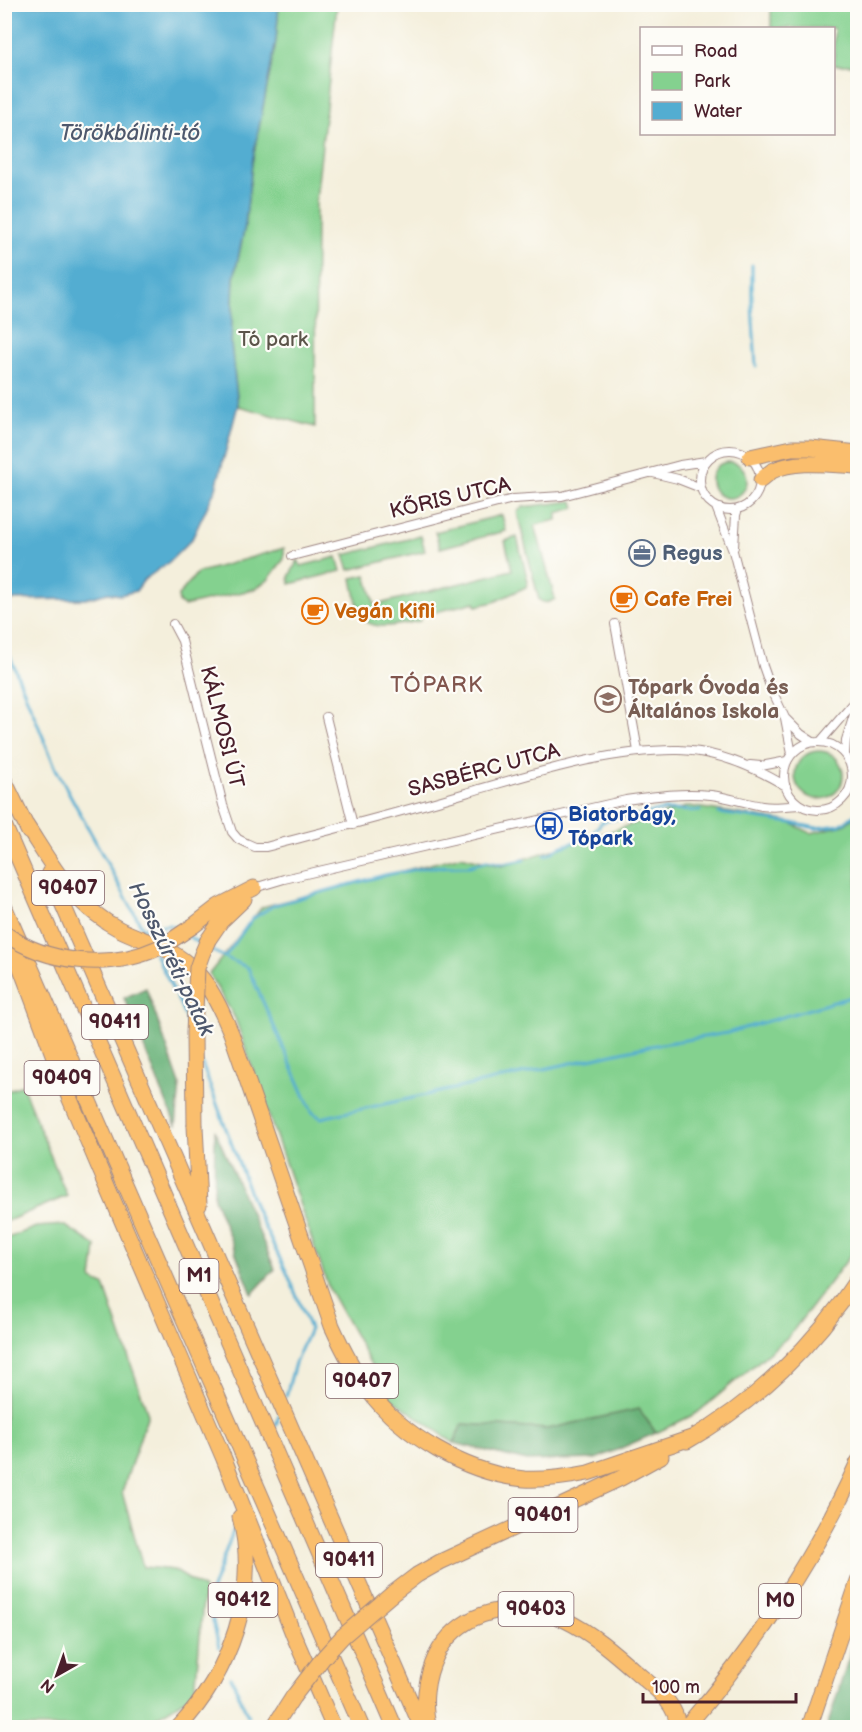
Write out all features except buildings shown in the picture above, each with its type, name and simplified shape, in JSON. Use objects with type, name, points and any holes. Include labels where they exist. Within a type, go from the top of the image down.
[{"type":"highway","points":[[750,457],[792,448],[858,453]]},
{"type":"highway","points":[[761,480],[773,471],[789,466],[816,464],[858,466]]},
{"type":"highway","name":"90411","points":[[4,780],[67,913],[423,1728]]},
{"type":"highway","name":"M1","points":[[4,825],[395,1728]]},
{"type":"highway","name":"90407","points":[[26,825],[65,884],[79,900],[128,935],[157,945],[174,954],[195,969],[207,984],[218,1002],[231,1034],[332,1326],[342,1348],[368,1390],[400,1424],[416,1437],[450,1456],[491,1471],[524,1479],[588,1473],[694,1437]]},
{"type":"highway","points":[[4,933],[28,947],[49,955],[84,961],[117,960],[140,955],[160,947],[219,906],[254,888]]},
{"type":"highway","points":[[201,1220],[197,1188],[195,1126],[194,1033],[197,968],[208,940],[221,921],[254,888]]},
{"type":"highway","name":"M1","points":[[4,906],[362,1728]]},
{"type":"highway","name":"90409","points":[[4,925],[69,1097],[224,1459],[294,1636],[334,1728]]},
{"type":"highway","name":"90401","points":[[273,1728],[323,1658],[343,1636],[392,1594],[417,1575],[440,1562],[621,1479],[694,1437],[743,1403],[797,1356],[823,1327],[858,1278]]},
{"type":"highway","name":"90412","points":[[178,1728],[201,1700],[220,1669],[239,1620],[243,1601],[246,1549],[242,1524],[224,1459]]},
{"type":"highway","name":"M0","points":[[685,1728],[753,1641],[799,1572],[837,1508],[858,1462]]},
{"type":"highway","points":[[809,1728],[858,1582]]},
{"type":"highway","name":"90403","points":[[429,1728],[426,1702],[428,1677],[439,1650],[461,1626],[474,1618],[494,1611],[530,1608],[570,1622],[619,1658],[668,1700],[676,1714],[678,1728]]},
{"type":"street","points":[[716,507],[738,509],[746,506],[757,494],[761,480],[758,467],[744,453],[730,450],[717,453],[706,461],[700,479],[701,488],[705,496],[716,507],[733,551],[763,666],[785,718],[801,734],[817,742],[829,743],[845,753]]},
{"type":"street","name":"KŐRIS UTCA","points":[[292,556],[513,499],[562,496],[680,465],[706,461]]},
{"type":"street","name":"KŐRIS UTCA","points":[[653,473],[701,488]]},
{"type":"street","points":[[733,551],[738,509]]},
{"type":"street","name":"KÁLMOSI ÚT","points":[[173,624],[182,641],[223,805],[232,832],[238,838]]},
{"type":"street","points":[[615,624],[638,751]]},
{"type":"street","points":[[858,700],[846,740],[845,753],[853,774],[848,795],[831,808],[809,809],[799,804],[791,796],[784,778],[790,758],[798,748],[817,742],[858,700]]},
{"type":"street","points":[[326,717],[353,825]]},
{"type":"street","points":[[785,718],[790,758]]},
{"type":"street","name":"SASBÉRC UTCA","points":[[238,838],[255,847],[266,847],[566,766],[638,751],[699,752],[743,765],[786,786]]},
{"type":"street","name":"SASBÉRC UTCA","points":[[743,765],[761,766],[790,758]]},
{"type":"street","points":[[254,888],[284,879],[626,800],[666,794],[686,794],[730,798],[762,806],[799,804]]},
{"type":"green space","name":"Tó park","points":[[279,5],[337,5],[316,201],[315,427],[238,406],[231,344],[234,278],[245,226],[252,163],[276,41]]},
{"type":"green space","points":[[771,5],[857,5],[857,65],[835,65],[835,27],[771,27]]},
{"type":"green space","points":[[729,462],[742,467],[747,480],[742,493],[729,498],[716,493],[711,480],[716,467]]},
{"type":"green space","points":[[573,501],[575,508],[557,513],[557,520],[535,525],[555,599],[543,602],[539,600],[517,512],[523,507]]},
{"type":"green space","points":[[502,515],[506,531],[440,548],[435,532]]},
{"type":"green space","points":[[421,536],[425,551],[349,570],[344,555]]},
{"type":"green space","points":[[517,537],[528,581],[526,587],[494,602],[476,606],[475,602],[420,616],[420,621],[380,626],[372,625],[362,616],[352,578],[366,575],[375,605],[512,570],[505,541]]},
{"type":"green space","points":[[284,548],[284,559],[268,580],[255,589],[184,606],[179,603],[178,596],[197,573]]},
{"type":"green space","points":[[337,557],[341,571],[290,584],[289,577],[298,560],[301,566]]},
{"type":"green space","points":[[814,751],[824,751],[836,758],[843,770],[843,780],[836,792],[824,799],[814,799],[799,788],[795,780],[795,770],[806,755]]},
{"type":"green space","points":[[689,806],[786,821],[811,833],[844,825],[857,815],[857,1240],[850,1256],[789,1336],[697,1413],[656,1433],[639,1409],[547,1429],[462,1424],[454,1443],[389,1397],[329,1289],[235,1018],[209,974],[262,907],[461,856],[502,866]]},
{"type":"green space","points":[[146,988],[180,1084],[176,1126],[124,998]]},
{"type":"green space","points":[[22,1085],[67,1196],[5,1222],[5,1092]]},
{"type":"green space","points":[[215,1130],[275,1269],[252,1294],[214,1198]]},
{"type":"green space","points":[[64,1225],[96,1246],[92,1280],[104,1285],[148,1414],[122,1492],[143,1567],[174,1570],[204,1589],[195,1693],[141,1727],[5,1727],[5,1239],[36,1227]]},
{"type":"green space","points":[[639,1409],[656,1433],[596,1459],[527,1461],[454,1443],[462,1424],[547,1429]]},
{"type":"green space","points":[[857,1631],[857,1727],[827,1727]]},
{"type":"water","name":"Törökbálinti-tó","points":[[4,5],[279,5],[276,41],[252,163],[245,226],[234,278],[231,344],[238,405],[216,488],[192,539],[169,562],[144,580],[136,591],[120,595],[108,593],[85,599],[5,600]]},
{"type":"waterway","points":[[752,265],[756,366]]},
{"type":"waterway","name":"Hosszúréti-patak","points":[[4,642],[56,769],[143,929]]},
{"type":"waterway","points":[[545,855],[589,837],[602,822],[664,810],[700,811]]},
{"type":"waterway","points":[[719,813],[816,828],[840,825],[858,813]]},
{"type":"waterway","points":[[225,957],[252,919],[274,905],[385,875],[428,867],[469,866],[487,861],[503,864],[524,860]]},
{"type":"waterway","points":[[143,928],[171,925],[178,929]]},
{"type":"waterway","points":[[188,936],[200,944]]},
{"type":"waterway","points":[[208,949],[248,968],[312,1112],[321,1118],[644,1047],[727,1033],[858,995]]},
{"type":"waterway","name":"Hosszúréti-patak","points":[[155,953],[187,1023]]},
{"type":"waterway","name":"Hosszúréti-patak","points":[[201,1061],[256,1210],[288,1275],[310,1329],[295,1363],[286,1396]]},
{"type":"waterway","name":"Hosszúréti-patak","points":[[276,1425],[279,1415]]},
{"type":"waterway","name":"Hosszúréti-patak","points":[[219,1647],[208,1600],[235,1526]]},
{"type":"waterway","name":"Hosszúréti-patak","points":[[231,1677],[248,1716]]},
{"type":"place","name":"Regus","points":[[642,553]]},
{"type":"place","name":"Cafe Frei","points":[[624,599]]},
{"type":"place","name":"Vegán Kifli","points":[[315,611]]},
{"type":"place","name":"Tópark Óvoda és Általános Iskola","points":[[608,699]]},
{"type":"place","name":"Biatorbágy, Tópark","points":[[549,826]]},
{"type":"district","name":"TÓPARK","points":[[437,685]]}]
